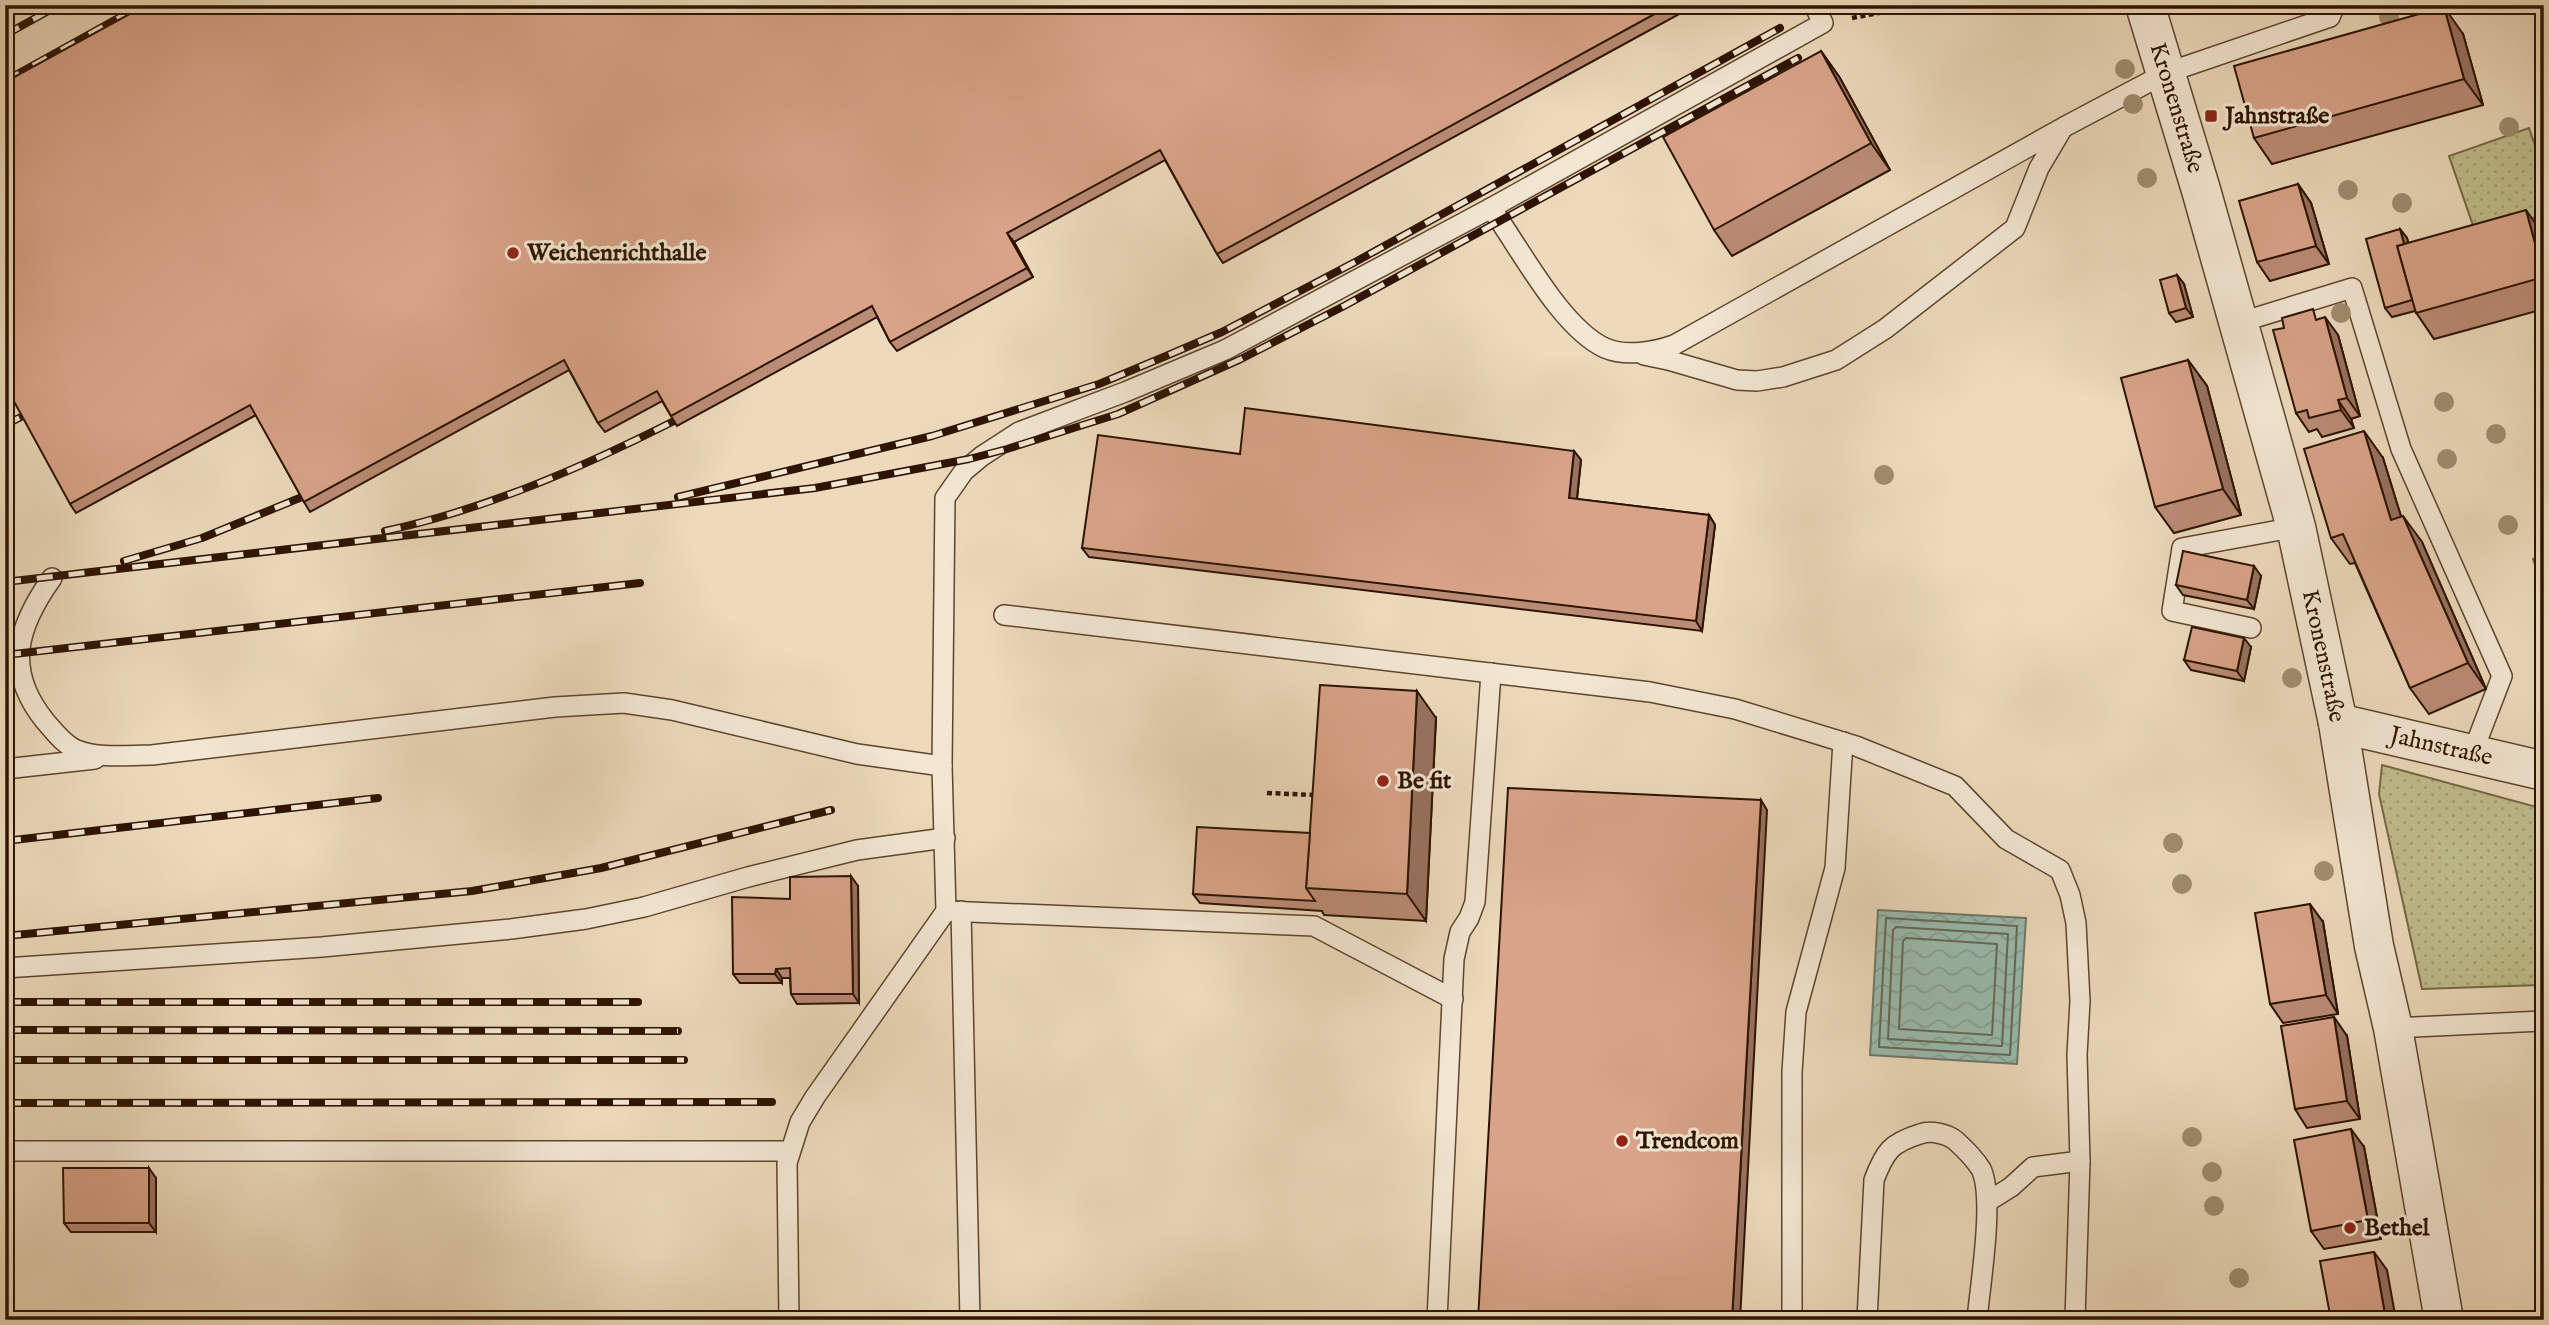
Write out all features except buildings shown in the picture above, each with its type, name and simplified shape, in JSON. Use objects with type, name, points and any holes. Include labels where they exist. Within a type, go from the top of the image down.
[{"type":"street","name":"Kronenstraße","points":[[2145,5],[2296,527],[2338,723],[2375,946],[2393,1028],[2444,1320]]},
{"type":"street","name":"Jahnstraße","points":[[2338,723],[2544,771]]},
{"type":"lane","points":[[1625,352],[1656,351],[1674,345],[2166,73],[2330,17],[2335,5]]},
{"type":"lane","points":[[970,1320],[954,911],[945,838],[942,766],[944,498],[964,471],[1019,432],[1225,350],[1491,208],[1819,14]]},
{"type":"lane","points":[[1491,208],[1560,308],[1586,337],[1607,349],[1668,360],[1737,380],[1757,381],[1783,377],[1836,360],[1885,329],[2015,228],[2039,168],[2064,127]]},
{"type":"lane","points":[[2238,323],[2352,288],[2401,449],[2502,676],[2472,754]]},
{"type":"lane","points":[[2251,628],[2172,611],[2182,548],[2296,527]]},
{"type":"lane","points":[[52,578],[34,603],[24,629],[19,668],[24,685],[41,716],[63,741],[74,749],[88,753],[152,755],[555,707],[624,703],[672,710],[858,754],[942,766]]},
{"type":"lane","points":[[1004,615],[1650,692],[1735,709],[1843,742],[1955,786],[2006,839],[2060,870],[2070,895],[2076,923],[2080,1001],[2077,1055],[2080,1161],[2075,1320]]},
{"type":"lane","points":[[1437,1320],[1454,959],[1460,932],[1475,902],[1491,673]]},
{"type":"lane","points":[[1792,1320],[1792,1072],[1796,1012],[1835,868],[1843,742]]},
{"type":"lane","points":[[5,769],[127,755]]},
{"type":"lane","points":[[5,968],[322,947],[573,921],[644,907],[748,877],[858,850],[945,838]]},
{"type":"lane","points":[[954,911],[1314,926],[1453,999]]},
{"type":"lane","points":[[789,1320],[788,1163],[800,1122],[814,1097],[954,911]]},
{"type":"lane","points":[[2393,1028],[2544,1021]]},
{"type":"lane","points":[[1867,1320],[1874,1180],[1882,1159],[1897,1141],[1927,1131],[1951,1137],[1970,1154],[1982,1172],[1987,1202],[1977,1320]]},
{"type":"lane","points":[[5,1151],[790,1151]]},
{"type":"lane","points":[[1987,1202],[2011,1187],[2033,1167],[2080,1161]]},
{"type":"path","points":[[1819,14],[1922,5]]},
{"type":"path","points":[[1267,793],[1320,795]]},
{"type":"shaded area","points":[[2529,128],[2544,171],[2544,214],[2477,237],[2449,156]]},
{"type":"shaded area","points":[[2544,555],[2544,591],[2533,559]]},
{"type":"shaded area","points":[[2382,765],[2544,809],[2544,985],[2422,989],[2379,794]]},
{"type":"water","points":[[1878,910],[2026,918],[2017,1064],[1870,1055]]},
{"type":"railway","points":[[5,35],[59,5]]},
{"type":"railway","points":[[5,81],[142,5]]},
{"type":"railway","points":[[678,497],[932,436],[1099,384],[1166,356],[1222,332],[1357,261],[1780,28]]},
{"type":"railway","points":[[5,582],[815,488],[969,459],[1007,449],[1118,414],[1241,359],[1344,306],[1798,58]]},
{"type":"railway","points":[[5,425],[23,416]]},
{"type":"railway","points":[[385,531],[497,499],[569,471],[674,421]]},
{"type":"railway","points":[[124,561],[202,538],[302,497]]},
{"type":"railway","points":[[5,655],[640,583]]},
{"type":"railway","points":[[5,841],[378,798]]},
{"type":"railway","points":[[5,936],[472,891],[601,868],[831,810]]},
{"type":"railway","points":[[5,1002],[638,1002]]},
{"type":"railway","points":[[5,1030],[678,1031]]},
{"type":"railway","points":[[5,1060],[684,1060]]},
{"type":"railway","points":[[5,1103],[772,1102]]},
{"type":"place","name":"Jahnstraße","points":[[2211,116]]},
{"type":"place","name":"Weichenrichthalle","points":[[513,253]]},
{"type":"place","name":"Be fit","points":[[1383,781]]},
{"type":"place","name":"Trendcom","points":[[1622,1141]]},
{"type":"place","name":"Bethel","points":[[2350,1228]]}]
